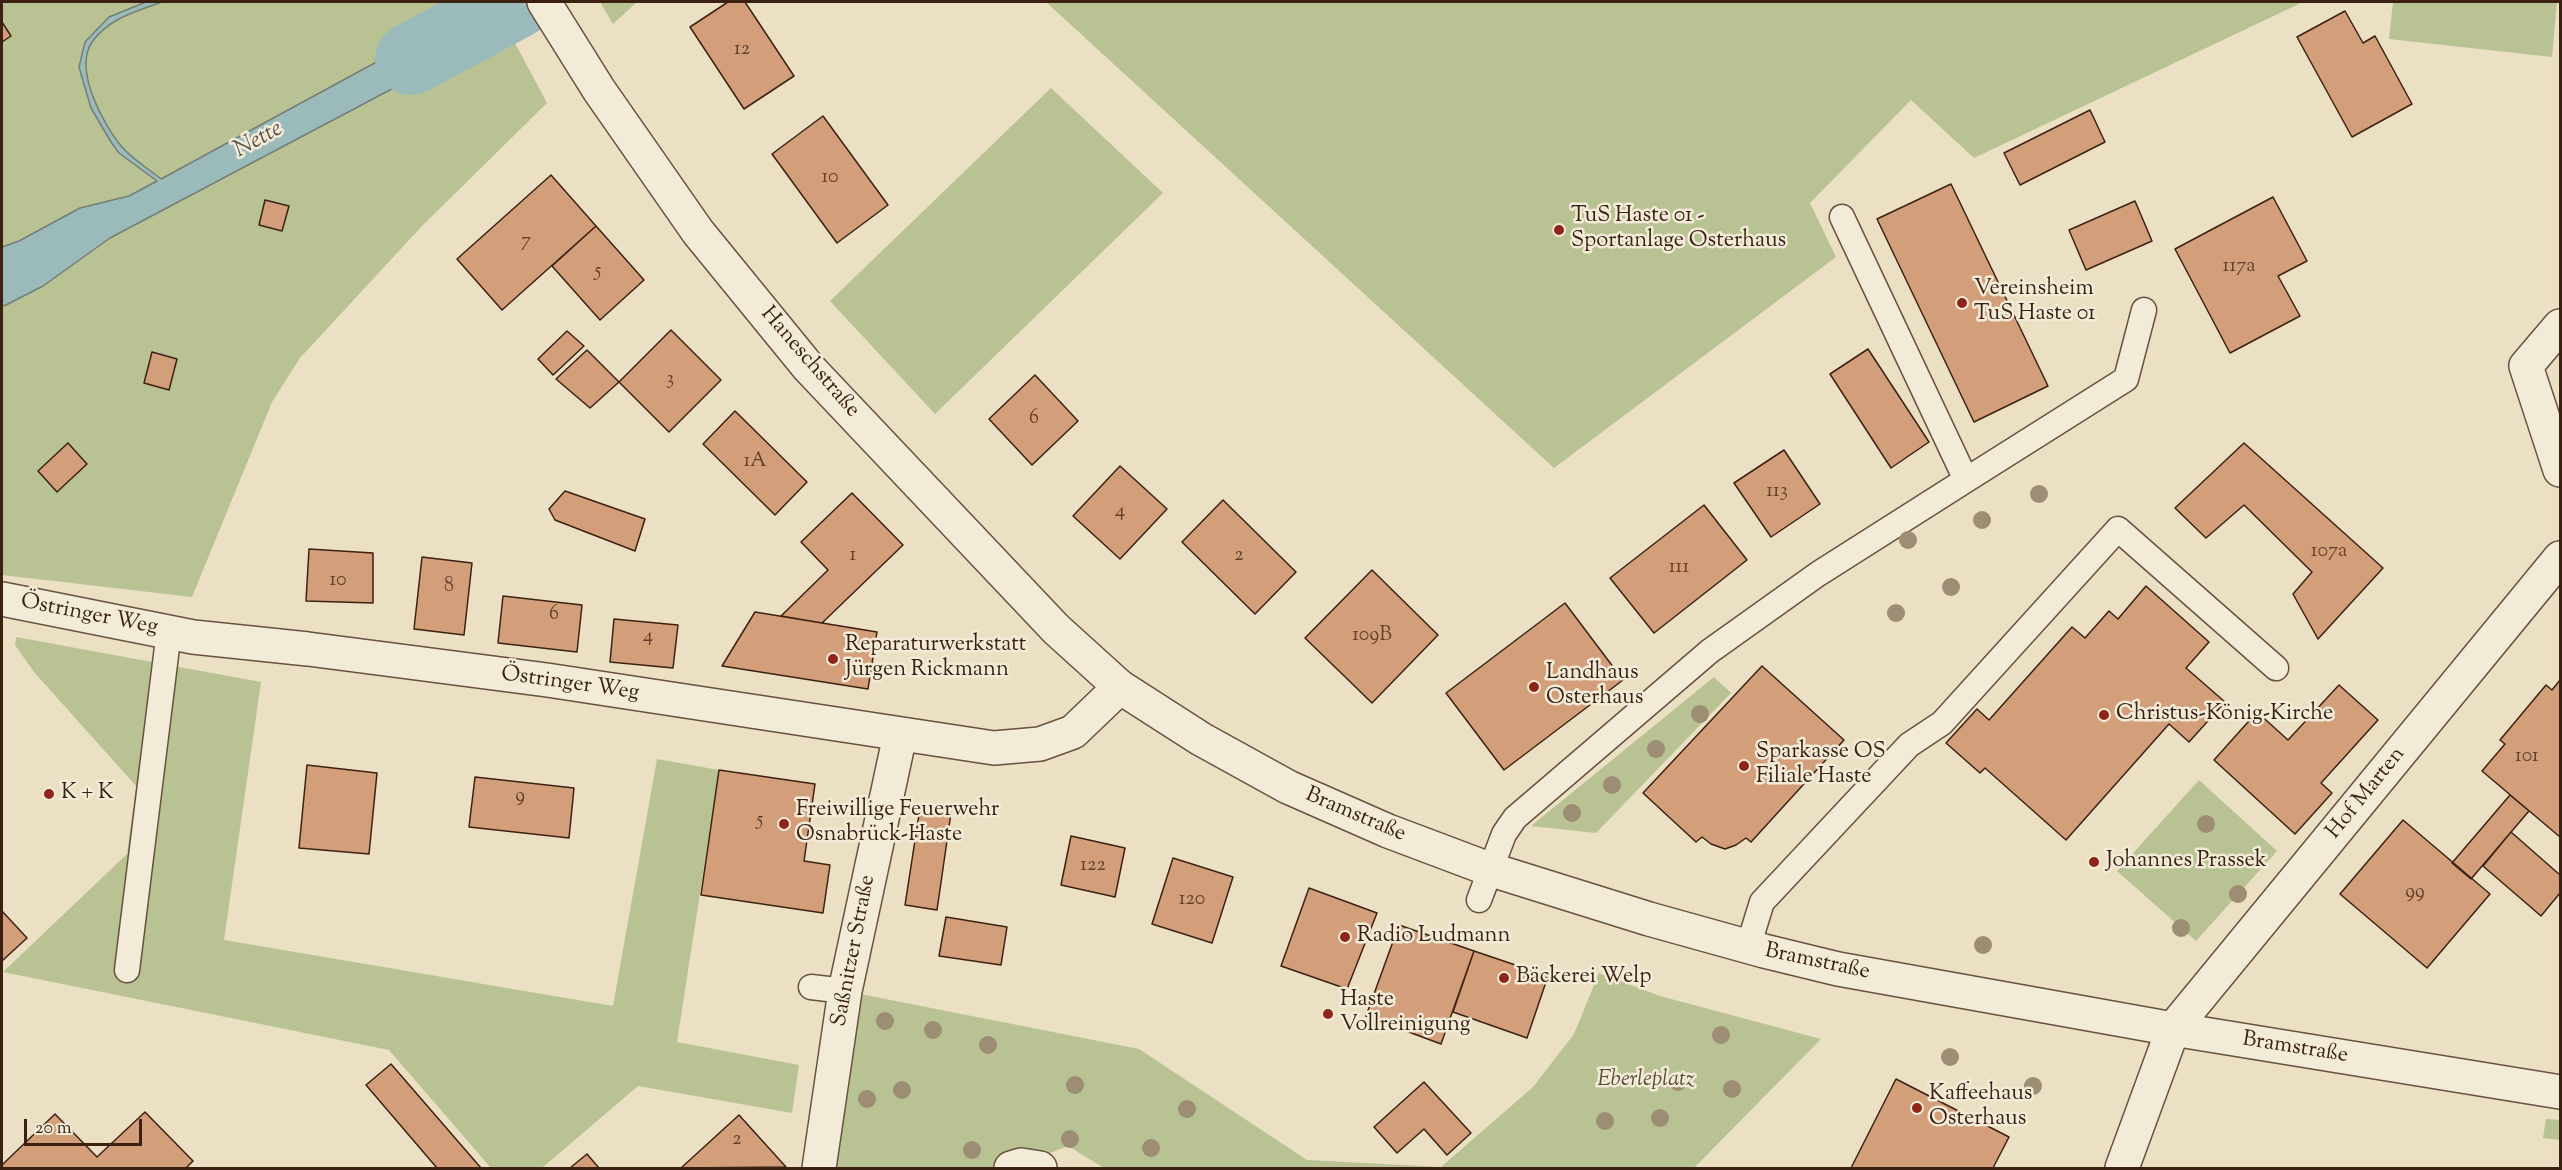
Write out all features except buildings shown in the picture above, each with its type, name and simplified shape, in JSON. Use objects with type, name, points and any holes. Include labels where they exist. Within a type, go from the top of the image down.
[{"type":"street","name":"Haneschstraße","points":[[548,9],[598,90],[698,232],[809,368],[1056,629],[1120,687]]},
{"type":"street","points":[[2560,326],[2526,366],[2560,470]]},
{"type":"street","name":"Hof Marten","points":[[2122,1168],[2173,1029],[2560,558]]},
{"type":"street","name":"Östringer Weg","points":[[2,599],[192,637],[308,649],[547,680],[994,748],[1040,744],[1073,732],[1120,687]]},
{"type":"street","name":"Bramstraße","points":[[1120,687],[1201,739],[1288,787],[1388,831],[1489,869],[1748,947],[1838,969],[2173,1029],[2560,1092]]},
{"type":"street","name":"Saßnitzer Straße","points":[[819,1168],[845,991],[900,735]]},
{"type":"street","points":[[1011,1168],[1021,1165],[1040,1168]]},
{"type":"lane","points":[[1842,217],[1966,480]]},
{"type":"lane","points":[[1479,900],[1504,834],[1515,818],[1710,651],[1818,574],[2126,379],[2144,310]]},
{"type":"lane","points":[[1748,947],[1762,902],[1909,746],[1942,723],[2118,529],[2276,668]]},
{"type":"lane","points":[[128,970],[169,631]]},
{"type":"lane","points":[[811,987],[845,991]]},
{"type":"green space","points":[[2,2],[487,2],[129,196],[80,208],[19,241],[2,247]]},
{"type":"green space","points":[[600,2],[637,2],[613,24]]},
{"type":"green space","name":"TuS Haste 01 - Sportanlage Osterhaus","points":[[1046,2],[2303,2],[1974,158],[1911,100],[1810,203],[1836,257],[1554,468]]},
{"type":"green space","points":[[2393,2],[2557,2],[2552,57],[2389,39]]},
{"type":"green space","points":[[507,28],[547,103],[422,226],[300,358],[272,402],[192,597],[2,575],[2,306],[43,286],[110,238]]},
{"type":"green space","points":[[1051,88],[1163,193],[935,414],[830,301]]},
{"type":"green space","points":[[16,637],[261,682],[224,940],[613,1006],[657,759],[719,770],[677,1042],[799,1065],[792,1113],[638,1086],[542,1168],[491,1168],[389,1050],[3,972],[127,854],[136,786],[34,672],[15,645]]},
{"type":"green space","points":[[1714,677],[1731,693],[1596,833],[1531,826]]},
{"type":"green space","points":[[2199,780],[2277,851],[2196,941],[2117,871]]},
{"type":"green space","name":"Eberleplatz","points":[[1599,973],[1660,996],[1821,1039],[1694,1168],[1104,1168],[1068,1146],[1011,1168],[819,1168],[845,991],[1139,1049],[1307,1160],[1441,1167],[1533,1087],[1574,1034]]},
{"type":"green space","points":[[2546,1119],[2560,1120],[2560,1140],[2543,1138]]},
{"type":"water","points":[[146,2],[162,2],[123,17],[106,27],[92,42],[87,54],[86,67],[93,97],[115,138],[131,156],[161,179],[487,2],[492,2],[507,28],[110,238],[43,286],[2,306],[2,247],[19,241],[80,208],[129,196],[157,181],[119,153],[111,142],[91,108],[79,67],[85,42],[109,17]]},
{"type":"waterway","name":"Nette","points":[[411,59],[517,2]]},
{"type":"place","name":"TuS Haste 01 - Sportanlage Osterhaus","points":[[1559,230]]},
{"type":"place","name":"Vereinsheim TuS Haste 01","points":[[1962,303]]},
{"type":"place","name":"Reparaturwerkstatt Jürgen Rickmann","points":[[833,659]]},
{"type":"place","name":"Landhaus Osterhaus","points":[[1534,687]]},
{"type":"place","name":"Christus-König-Kirche","points":[[2104,715]]},
{"type":"place","name":"Sparkasse OS Filiale Haste","points":[[1744,766]]},
{"type":"place","name":"K + K","points":[[49,794]]},
{"type":"place","name":"Freiwillige Feuerwehr Osnabrück-Haste","points":[[784,824]]},
{"type":"place","name":"Johannes Prassek","points":[[2094,862]]},
{"type":"place","name":"Radio Ludmann","points":[[1345,937]]},
{"type":"place","name":"Bäckerei Welp","points":[[1504,978]]},
{"type":"place","name":"Haste Vollreinigung","points":[[1328,1014]]},
{"type":"place","name":"Kaffeehaus Osterhaus","points":[[1917,1108]]}]
